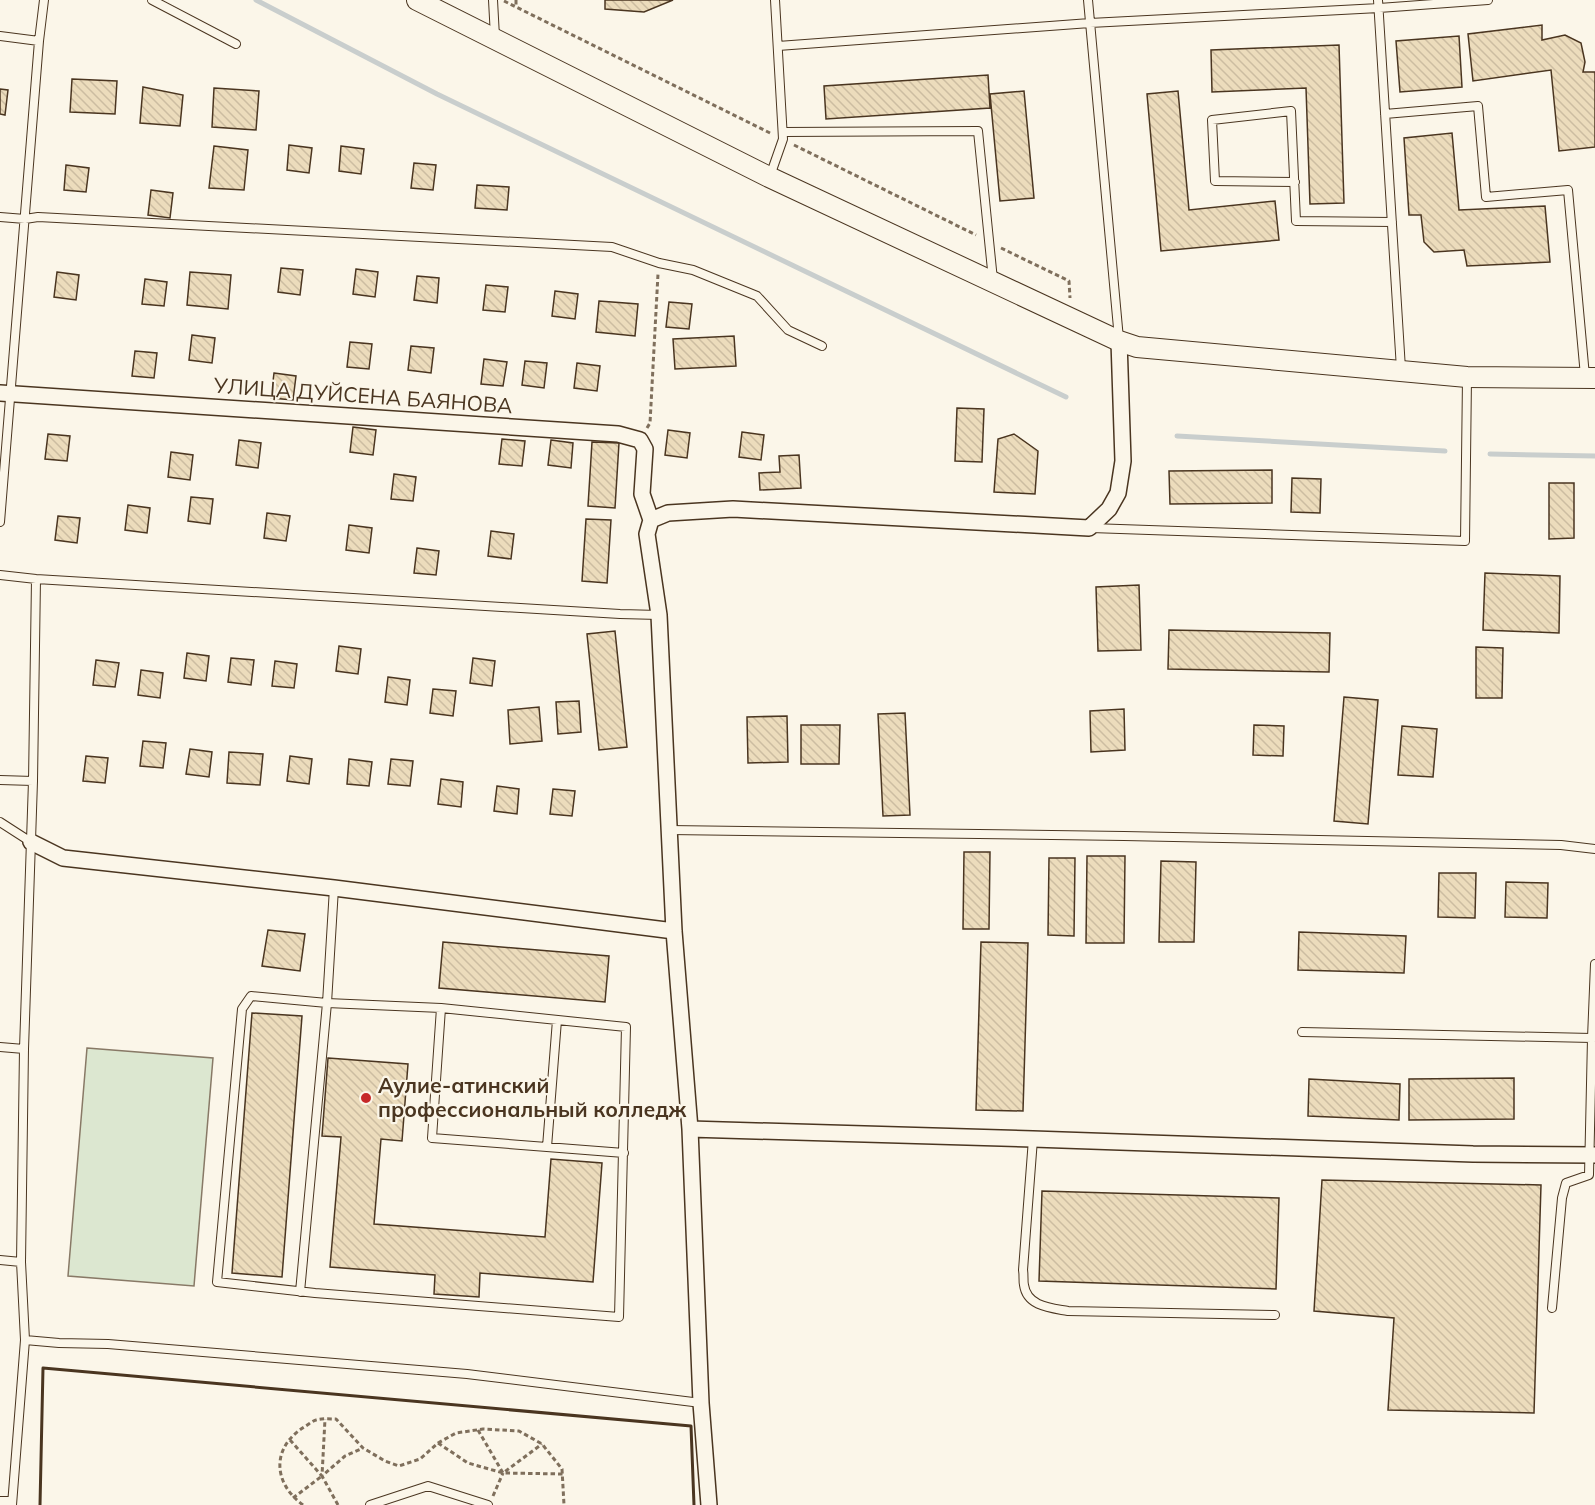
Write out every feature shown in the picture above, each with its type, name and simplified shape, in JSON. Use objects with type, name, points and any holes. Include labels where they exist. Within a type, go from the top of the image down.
[{"type":"street","points":[[417,0],[769,177],[1119,341],[1137,347],[1467,377],[1590,378]]},
{"type":"street","points":[[651,520],[668,513],[733,509],[1089,528],[1109,509],[1118,493],[1123,461],[1119,341]]},
{"type":"street","name":"УЛИЦА ДУЙСЕНА БАЯНОВА","points":[[5,393],[606,433],[640,440]]},
{"type":"street","points":[[640,440],[645,449],[642,494],[651,520],[647,534],[659,615],[674,931],[690,1129],[701,1403],[709,1505]]},
{"type":"street","points":[[31,842],[63,858],[334,888],[674,931]]},
{"type":"street","points":[[690,1129],[1450,1154],[1592,1155]]},
{"type":"lane","points":[[0,522],[5,393],[26,219],[44,0]]},
{"type":"lane","points":[[152,0],[236,44]]},
{"type":"lane","points":[[493,0],[495,40]]},
{"type":"lane","points":[[769,177],[783,135],[775,0]]},
{"type":"lane","points":[[1088,0],[1119,341]]},
{"type":"lane","points":[[778,46],[1379,4],[1488,0]]},
{"type":"lane","points":[[1379,4],[1401,371]]},
{"type":"lane","points":[[0,36],[39,41]]},
{"type":"lane","points":[[1385,114],[1478,106],[1486,197],[1568,190],[1590,378]]},
{"type":"lane","points":[[1295,182],[1215,181],[1212,120],[1291,111],[1295,182],[1296,221],[1392,222]]},
{"type":"lane","points":[[783,135],[978,131],[993,282]]},
{"type":"lane","points":[[0,217],[26,219],[38,217],[612,247],[659,263],[693,270],[757,296],[788,330],[822,346]]},
{"type":"lane","points":[[1089,528],[1466,540],[1467,377]]},
{"type":"lane","points":[[0,575],[36,579],[659,615]]},
{"type":"lane","points":[[0,1501],[12,1503],[25,1340],[21,1262],[24,1049],[33,781],[36,579]]},
{"type":"lane","points":[[0,780],[33,781]]},
{"type":"lane","points":[[0,822],[31,842]]},
{"type":"lane","points":[[669,830],[1124,836],[1561,845],[1595,849]]},
{"type":"lane","points":[[300,1292],[327,1003],[334,888]]},
{"type":"lane","points":[[1552,1308],[1562,1198],[1566,1183],[1588,1175],[1592,1155],[1592,1038],[1595,964]]},
{"type":"lane","points":[[251,996],[327,1003],[441,1008],[626,1027],[619,1317],[300,1292],[217,1282],[242,1009],[251,996]]},
{"type":"lane","points":[[441,1008],[432,1138],[624,1153]]},
{"type":"lane","points":[[548,1147],[557,1020]]},
{"type":"lane","points":[[1302,1032],[1592,1038]]},
{"type":"lane","points":[[0,1047],[24,1049]]},
{"type":"lane","points":[[1033,1139],[1023,1270],[1024,1286],[1027,1294],[1035,1303],[1068,1311],[1275,1315]]},
{"type":"lane","points":[[0,1260],[21,1262]]},
{"type":"lane","points":[[25,1340],[108,1344],[467,1374],[701,1403]]},
{"type":"lane","points":[[370,1505],[428,1486],[489,1505]]},
{"type":"path","points":[[502,0],[783,135],[1069,281],[1071,318]]},
{"type":"path","points":[[516,0],[516,7]]},
{"type":"path","points":[[640,440],[650,423],[659,263]]},
{"type":"path","points":[[303,1505],[293,1498],[282,1480],[278,1463],[285,1445],[297,1432],[317,1419],[336,1419],[363,1448],[399,1466],[420,1459],[438,1443],[456,1433],[478,1430],[519,1431],[542,1444],[562,1469],[564,1505]]},
{"type":"path","points":[[322,1476],[325,1419]]},
{"type":"path","points":[[478,1430],[502,1473]]},
{"type":"path","points":[[290,1440],[322,1476],[338,1505]]},
{"type":"path","points":[[438,1443],[468,1463],[502,1473],[563,1474]]},
{"type":"path","points":[[489,1505],[502,1473],[542,1444]]},
{"type":"path","points":[[293,1498],[345,1456],[363,1448]]},
{"type":"green space","points":[[87,1048],[213,1058],[194,1286],[68,1276]]},
{"type":"building","points":[[605,0],[673,0],[644,12],[605,9]]},
{"type":"building","points":[[1542,25],[1542,40],[1565,35],[1581,43],[1585,62],[1583,72],[1595,72],[1595,147],[1559,151],[1551,70],[1473,81],[1468,34]]},
{"type":"building","points":[[1459,36],[1462,87],[1400,92],[1396,41]]},
{"type":"building","points":[[1339,45],[1344,203],[1310,204],[1306,88],[1212,92],[1211,50]]},
{"type":"building","points":[[988,75],[990,108],[826,119],[824,86]]},
{"type":"building","points":[[72,79],[117,81],[115,114],[70,112]]},
{"type":"building","points":[[143,87],[183,95],[180,126],[140,123]]},
{"type":"building","points":[[214,88],[259,91],[256,130],[212,127]]},
{"type":"building","points":[[0,89],[8,90],[5,115],[0,114]]},
{"type":"building","points":[[1024,91],[1034,198],[1000,201],[990,94]]},
{"type":"building","points":[[1178,91],[1189,210],[1275,201],[1279,240],[1161,251],[1147,94]]},
{"type":"building","points":[[1452,133],[1459,210],[1545,206],[1550,262],[1467,266],[1464,250],[1434,252],[1424,242],[1421,215],[1409,215],[1404,138]]},
{"type":"building","points":[[289,145],[312,148],[309,173],[287,170]]},
{"type":"building","points":[[214,146],[248,150],[244,190],[209,188]]},
{"type":"building","points":[[341,146],[364,149],[361,174],[339,171]]},
{"type":"building","points":[[414,163],[436,165],[433,190],[411,188]]},
{"type":"building","points":[[66,165],[89,168],[86,192],[64,190]]},
{"type":"building","points":[[477,185],[509,187],[507,210],[475,208]]},
{"type":"building","points":[[151,190],[173,193],[170,218],[148,215]]},
{"type":"building","points":[[281,268],[303,270],[300,295],[278,292]]},
{"type":"building","points":[[356,269],[378,272],[375,297],[353,294]]},
{"type":"building","points":[[57,272],[79,275],[76,300],[54,297]]},
{"type":"building","points":[[190,272],[231,275],[228,309],[187,305]]},
{"type":"building","points":[[417,276],[439,278],[437,303],[414,300]]},
{"type":"building","points":[[145,279],[167,282],[164,306],[142,304]]},
{"type":"building","points":[[486,285],[508,287],[505,312],[483,310]]},
{"type":"building","points":[[555,291],[578,294],[575,319],[552,316]]},
{"type":"building","points":[[599,301],[638,304],[635,336],[596,332]]},
{"type":"building","points":[[669,302],[692,304],[689,329],[666,327]]},
{"type":"building","points":[[192,335],[215,338],[212,363],[189,360]]},
{"type":"building","points":[[734,336],[736,366],[675,369],[673,339]]},
{"type":"building","points":[[350,342],[372,344],[369,369],[347,367]]},
{"type":"building","points":[[411,346],[434,348],[431,373],[408,370]]},
{"type":"building","points":[[135,351],[157,353],[154,378],[132,376]]},
{"type":"building","points":[[484,359],[507,362],[503,386],[481,384]]},
{"type":"building","points":[[525,361],[547,363],[544,388],[522,385]]},
{"type":"building","points":[[577,363],[600,366],[597,391],[574,388]]},
{"type":"building","points":[[274,373],[296,376],[293,400],[271,398]]},
{"type":"building","points":[[957,408],[984,409],[982,462],[955,461]]},
{"type":"building","points":[[353,427],[376,430],[373,455],[350,452]]},
{"type":"building","points":[[668,430],[690,433],[687,458],[665,455]]},
{"type":"building","points":[[742,432],[764,435],[761,460],[739,457]]},
{"type":"building","points":[[48,434],[70,436],[67,461],[45,459]]},
{"type":"building","points":[[1014,434],[1038,451],[1035,494],[994,492],[998,439]]},
{"type":"building","points":[[502,439],[525,441],[522,466],[499,464]]},
{"type":"building","points":[[239,440],[261,443],[258,468],[236,465]]},
{"type":"building","points":[[551,440],[573,443],[571,468],[548,465]]},
{"type":"building","points":[[592,442],[619,443],[615,508],[588,506]]},
{"type":"building","points":[[171,452],[193,455],[190,480],[168,477]]},
{"type":"building","points":[[799,455],[801,488],[760,490],[759,473],[780,472],[779,456]]},
{"type":"building","points":[[1272,470],[1272,503],[1170,504],[1169,471]]},
{"type":"building","points":[[394,474],[416,477],[413,501],[391,499]]},
{"type":"building","points":[[1292,478],[1321,479],[1320,513],[1291,512]]},
{"type":"building","points":[[1549,483],[1574,483],[1574,538],[1549,539]]},
{"type":"building","points":[[191,497],[213,499],[210,524],[188,521]]},
{"type":"building","points":[[128,505],[150,508],[147,533],[125,530]]},
{"type":"building","points":[[267,513],[290,516],[286,541],[264,538]]},
{"type":"building","points":[[58,516],[80,518],[77,543],[55,540]]},
{"type":"building","points":[[586,519],[611,520],[607,583],[582,581]]},
{"type":"building","points":[[349,525],[372,528],[369,553],[346,550]]},
{"type":"building","points":[[491,531],[514,534],[511,559],[488,556]]},
{"type":"building","points":[[417,548],[439,551],[436,575],[414,573]]},
{"type":"building","points":[[1485,573],[1560,576],[1559,633],[1483,630]]},
{"type":"building","points":[[1139,585],[1141,650],[1098,651],[1096,587]]},
{"type":"building","points":[[1169,630],[1330,633],[1329,672],[1168,669]]},
{"type":"building","points":[[615,631],[627,747],[599,750],[587,634]]},
{"type":"building","points":[[339,646],[361,649],[358,674],[336,671]]},
{"type":"building","points":[[1476,647],[1503,648],[1502,698],[1476,698]]},
{"type":"building","points":[[187,653],[209,656],[206,681],[184,678]]},
{"type":"building","points":[[231,658],[254,660],[251,685],[228,682]]},
{"type":"building","points":[[473,658],[495,661],[492,686],[470,683]]},
{"type":"building","points":[[96,660],[119,663],[115,687],[93,685]]},
{"type":"building","points":[[275,661],[297,664],[294,688],[272,686]]},
{"type":"building","points":[[141,670],[163,673],[160,698],[138,695]]},
{"type":"building","points":[[388,677],[410,680],[407,705],[385,702]]},
{"type":"building","points":[[433,689],[456,691],[453,716],[430,713]]},
{"type":"building","points":[[1344,697],[1378,700],[1368,824],[1334,821]]},
{"type":"building","points":[[579,701],[581,732],[558,734],[556,702]]},
{"type":"building","points":[[539,707],[542,741],[510,744],[508,710]]},
{"type":"building","points":[[1124,709],[1125,750],[1091,752],[1090,711]]},
{"type":"building","points":[[905,713],[910,815],[883,816],[878,714]]},
{"type":"building","points":[[787,716],[788,762],[748,763],[747,717]]},
{"type":"building","points":[[801,725],[840,725],[839,764],[801,764]]},
{"type":"building","points":[[1254,725],[1284,726],[1283,756],[1253,755]]},
{"type":"building","points":[[1402,726],[1437,729],[1433,777],[1398,775]]},
{"type":"building","points":[[143,741],[166,743],[163,768],[140,766]]},
{"type":"building","points":[[190,749],[212,752],[209,777],[186,774]]},
{"type":"building","points":[[229,752],[263,754],[260,785],[227,783]]},
{"type":"building","points":[[86,756],[108,758],[105,783],[83,781]]},
{"type":"building","points":[[290,756],[312,759],[309,784],[287,781]]},
{"type":"building","points":[[349,759],[372,762],[369,786],[347,784]]},
{"type":"building","points":[[391,759],[413,761],[410,786],[388,784]]},
{"type":"building","points":[[441,779],[463,782],[461,807],[438,804]]},
{"type":"building","points":[[497,786],[519,789],[517,814],[494,811]]},
{"type":"building","points":[[553,789],[575,791],[572,816],[550,814]]},
{"type":"building","points":[[964,852],[990,852],[989,929],[963,929]]},
{"type":"building","points":[[1087,856],[1125,856],[1124,943],[1086,943]]},
{"type":"building","points":[[1049,858],[1075,858],[1074,936],[1048,935]]},
{"type":"building","points":[[1161,861],[1196,862],[1194,942],[1159,942]]},
{"type":"building","points":[[1439,873],[1476,873],[1475,918],[1438,917]]},
{"type":"building","points":[[1506,882],[1548,883],[1547,918],[1505,917]]},
{"type":"building","points":[[268,930],[305,934],[300,971],[262,966]]},
{"type":"building","points":[[1299,932],[1406,936],[1404,973],[1298,970]]},
{"type":"building","points":[[443,942],[609,956],[605,1002],[439,988]]},
{"type":"building","points":[[981,942],[1028,943],[1023,1111],[976,1110]]},
{"type":"building","points":[[252,1013],[302,1016],[282,1277],[232,1273]]},
{"type":"building","name":"Аулие-атинский профессиональный колледж","points":[[328,1058],[408,1064],[402,1141],[381,1139],[374,1224],[545,1237],[551,1159],[602,1163],[593,1282],[480,1273],[479,1297],[434,1294],[435,1275],[330,1267],[341,1137],[322,1136]]},
{"type":"building","points":[[1514,1078],[1514,1119],[1409,1120],[1409,1079]]},
{"type":"building","points":[[1309,1079],[1400,1084],[1399,1120],[1308,1116]]},
{"type":"building","points":[[1322,1180],[1541,1185],[1534,1413],[1388,1410],[1394,1318],[1314,1311]]},
{"type":"building","points":[[1042,1191],[1279,1198],[1276,1289],[1039,1281]]},
{"type":"waterway","points":[[256,0],[437,94],[1066,397]]},
{"type":"waterway","points":[[1177,436],[1445,451]]},
{"type":"waterway","points":[[1490,454],[1595,456]]},
{"type":"wall","points":[[40,1505],[43,1368],[691,1426],[694,1505]]},
{"type":"place","name":"Аулие-атинский профессиональный колледж","points":[[366,1098]]}]
